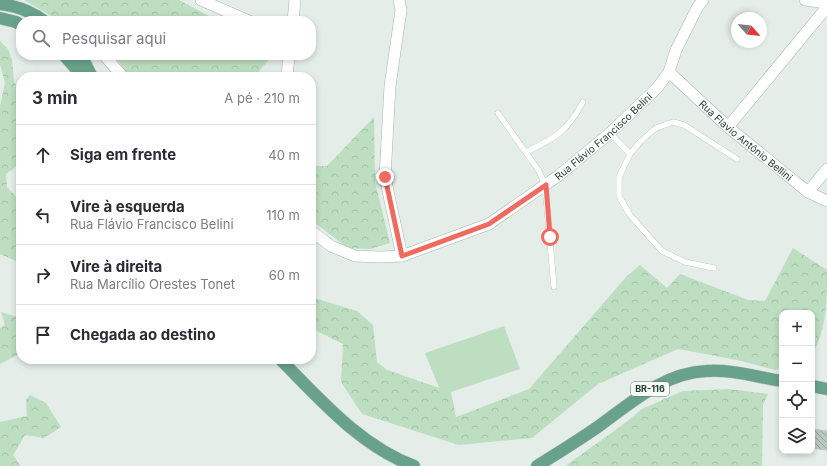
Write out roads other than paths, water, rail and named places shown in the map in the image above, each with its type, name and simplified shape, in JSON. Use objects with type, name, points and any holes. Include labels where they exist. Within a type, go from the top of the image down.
[{"type":"main road","points":[[1,3],[16,6],[37,16]]},
{"type":"main road","points":[[0,18],[16,22]]},
{"type":"main road","points":[[68,60],[79,72]]},
{"type":"main road","points":[[84,60],[90,72]]},
{"type":"main road","points":[[285,364],[345,422],[369,442],[388,454],[414,466]]},
{"type":"main road","name":"BR-116","points":[[537,466],[570,446],[653,387],[669,380],[690,373],[707,371],[735,372],[779,380]]},
{"type":"main road","points":[[815,387],[827,389]]},
{"type":"street","points":[[201,0],[238,16]]},
{"type":"street","points":[[293,16],[295,0]]},
{"type":"street","points":[[316,235],[331,246],[355,256],[402,256],[385,177],[390,86],[401,10],[399,0]]},
{"type":"street","points":[[669,72],[676,50],[696,8],[703,0]]},
{"type":"street","points":[[805,0],[827,3]]},
{"type":"street","points":[[0,18],[1,3]]},
{"type":"street","points":[[728,127],[827,7]]},
{"type":"street","points":[[108,60],[119,72]]},
{"type":"street","points":[[287,72],[289,60]]},
{"type":"street","name":"Rua Flávio Francisco Belini","points":[[402,256],[489,224],[546,185],[610,133],[656,88],[669,72]]},
{"type":"street","name":"Rua Flavio Antônio Bellini","points":[[669,72],[728,127],[808,192],[827,201]]},
{"type":"street","points":[[808,192],[827,170]]},
{"type":"lane","points":[[526,152],[563,132],[575,117],[584,102]]},
{"type":"lane","points":[[498,113],[539,171],[546,185],[554,287]]},
{"type":"lane","points":[[714,268],[685,262],[662,251],[630,215],[619,196],[619,177],[630,154],[640,142],[656,128],[673,122],[684,125],[737,159]]},
{"type":"lane","points":[[610,133],[630,154]]}]
